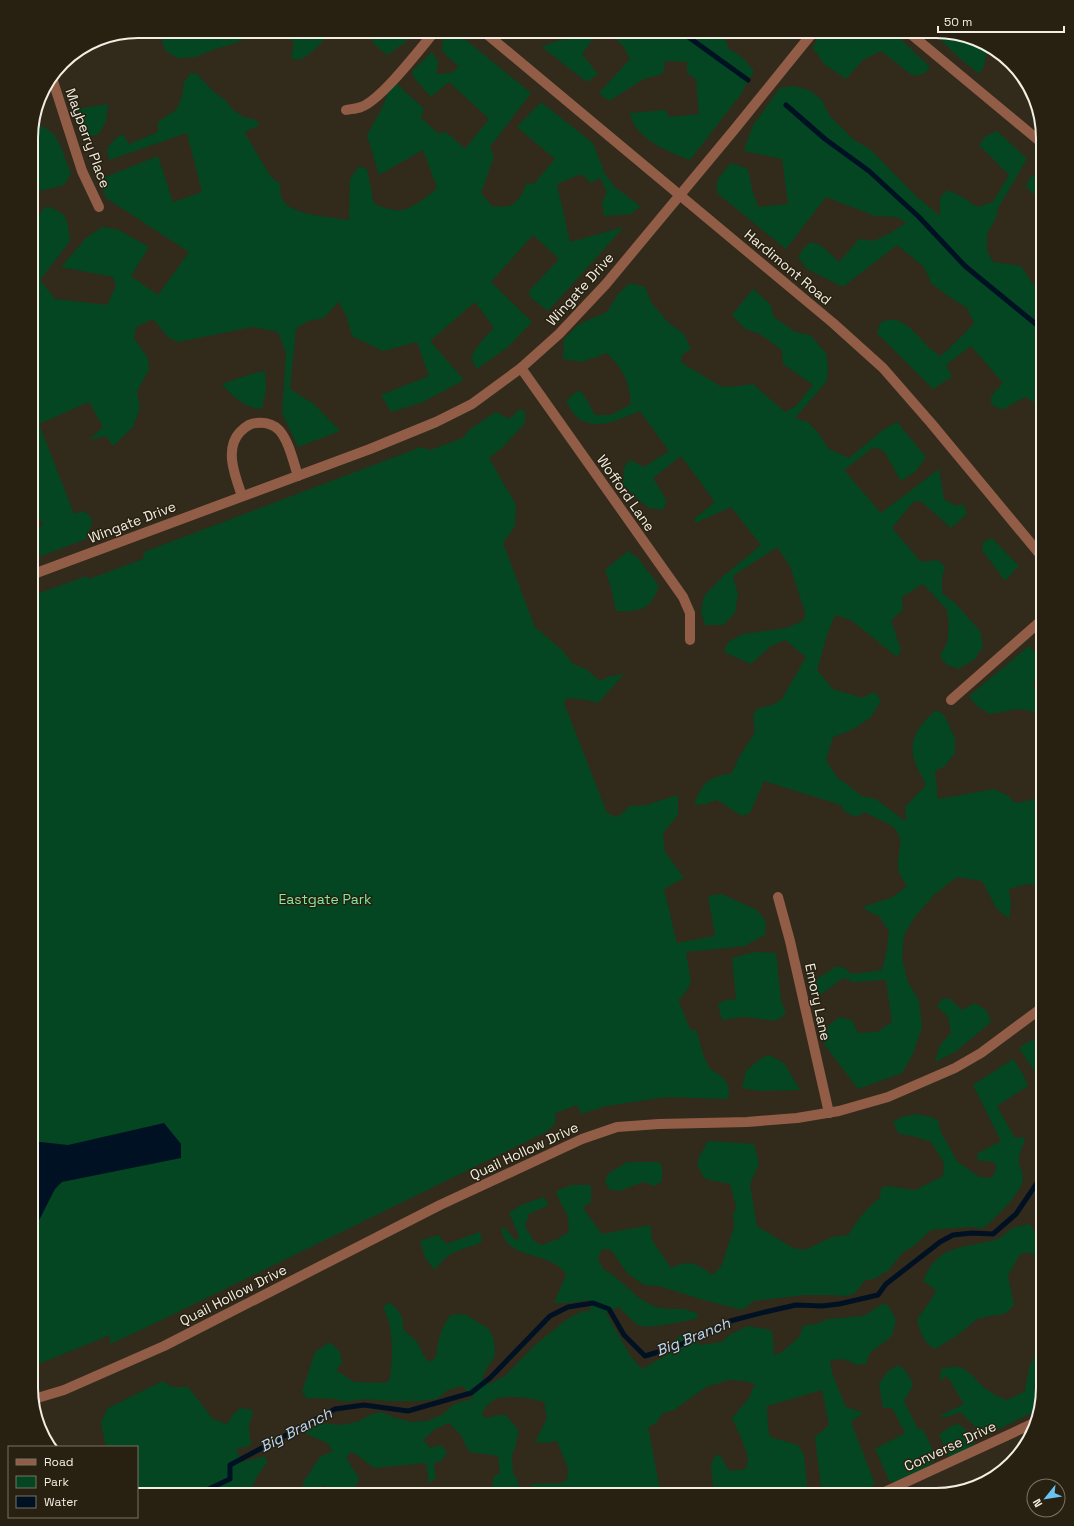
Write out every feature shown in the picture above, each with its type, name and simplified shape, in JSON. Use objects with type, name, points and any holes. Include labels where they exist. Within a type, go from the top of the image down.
[{"type":"street","points":[[346,110],[362,107],[373,100],[410,62],[429,38]]},
{"type":"street","name":"Hardimont Road","points":[[490,38],[833,323],[883,368],[931,423],[1036,550]]},
{"type":"street","name":"Wingate Drive","points":[[38,572],[370,449],[436,422],[472,404],[521,368],[564,329],[606,284],[808,38]]},
{"type":"street","points":[[915,38],[1036,138]]},
{"type":"street","name":"Mayberry Place","points":[[54,84],[82,171],[99,207]]},
{"type":"street","name":"Wofford Lane","points":[[521,368],[683,597],[690,613],[690,640]]},
{"type":"street","points":[[242,496],[233,466],[232,451],[234,438],[243,429],[255,423],[268,423],[279,430],[286,442],[298,476]]},
{"type":"street","points":[[951,700],[1036,625]]},
{"type":"street","name":"Emory Lane","points":[[778,897],[790,941],[829,1113]]},
{"type":"street","name":"Quail Hollow Drive","points":[[39,1398],[64,1390],[164,1346],[440,1205],[582,1139],[617,1127],[659,1124],[747,1122],[797,1118],[829,1113],[888,1097],[955,1068],[981,1052],[1036,1012]]},
{"type":"street","name":"Converse Drive","points":[[893,1488],[1029,1425]]},
{"type":"green space","points":[[161,38],[245,38],[236,43],[209,51],[196,57],[177,58],[165,50]]},
{"type":"green space","points":[[290,38],[326,38],[300,60],[291,58],[294,45]]},
{"type":"green space","points":[[371,38],[409,38],[387,55],[374,44]]},
{"type":"green space","points":[[463,38],[531,93],[490,147],[494,157],[481,193],[493,207],[509,206],[515,203],[526,186],[526,183],[534,184],[555,159],[517,127],[541,102],[593,143],[605,174],[615,187],[640,206],[632,214],[604,216],[602,203],[607,192],[600,178],[591,183],[581,174],[557,184],[570,242],[624,227],[548,311],[530,297],[529,291],[559,259],[533,235],[491,282],[532,322],[508,347],[477,369],[471,358],[484,338],[494,328],[475,302],[430,341],[464,380],[423,402],[391,412],[381,395],[429,376],[417,342],[383,351],[352,336],[346,315],[338,302],[324,318],[309,321],[296,328],[290,389],[314,404],[340,431],[298,447],[282,413],[286,353],[278,332],[253,327],[178,342],[169,338],[153,319],[136,327],[134,338],[148,358],[149,370],[137,391],[140,408],[133,427],[113,446],[106,436],[89,440],[103,427],[89,402],[39,424],[74,514],[83,511],[91,517],[92,523],[86,539],[38,557],[38,527],[43,526],[38,514],[38,216],[45,207],[51,207],[64,215],[68,225],[70,241],[40,280],[55,299],[107,305],[116,286],[113,277],[61,267],[86,238],[102,227],[117,229],[149,247],[131,276],[158,295],[189,252],[106,198],[101,185],[103,178],[158,156],[173,202],[202,192],[187,133],[109,160],[107,149],[116,138],[123,134],[129,144],[158,132],[158,122],[177,109],[182,96],[184,82],[191,73],[197,74],[213,91],[225,100],[233,110],[244,117],[256,120],[260,125],[244,132],[271,177],[280,184],[281,197],[287,205],[312,215],[349,220],[350,179],[359,166],[367,169],[374,204],[391,209],[406,209],[420,201],[437,188],[423,150],[379,175],[367,135],[381,110],[388,93],[397,84],[424,109],[421,118],[439,134],[446,132],[465,149],[489,119],[449,82],[431,97],[414,78],[412,71],[432,52],[438,62],[436,74],[451,73],[459,67],[442,51],[443,39]]},
{"type":"green space","points":[[594,38],[582,54],[598,74],[587,82],[542,47],[557,41]]},
{"type":"green space","points":[[615,38],[725,38],[728,48],[743,58],[754,71],[741,94],[690,160],[662,148],[645,137],[633,122],[630,113],[666,110],[669,117],[699,114],[696,79],[687,73],[687,62],[665,61],[663,74],[644,79],[609,101],[599,93],[630,59],[624,47]]},
{"type":"green space","points":[[817,38],[899,38],[930,67],[925,73],[913,76],[881,51],[863,60],[846,79],[824,64],[813,48]]},
{"type":"green space","points":[[943,38],[968,43],[987,52],[984,66],[979,74],[956,55],[940,39]]},
{"type":"green space","points":[[793,86],[809,90],[822,100],[829,115],[854,140],[870,149],[916,196],[940,216],[940,197],[948,190],[977,207],[993,202],[1009,175],[979,145],[986,136],[997,131],[1027,159],[998,208],[996,218],[987,234],[987,251],[993,262],[1021,266],[1032,283],[1036,286],[1036,403],[1025,397],[1002,410],[991,404],[991,396],[1003,383],[971,346],[946,365],[952,377],[933,389],[877,333],[880,323],[888,320],[897,320],[904,323],[929,347],[941,356],[974,323],[967,308],[931,283],[924,267],[897,245],[843,287],[807,269],[798,257],[804,248],[811,242],[822,246],[839,262],[859,239],[873,241],[887,235],[906,223],[897,217],[875,216],[826,197],[786,249],[717,193],[717,180],[731,163],[748,169],[752,189],[758,207],[788,204],[782,159],[744,151],[752,127],[780,88]]},
{"type":"green space","points":[[108,104],[106,121],[99,134],[86,138],[78,125],[76,109]]},
{"type":"green space","points":[[42,126],[54,134],[61,147],[71,174],[64,185],[38,190],[38,131],[39,127]]},
{"type":"green space","points":[[1036,175],[1036,196],[1026,187],[1030,177]]},
{"type":"green space","points":[[630,283],[645,287],[652,304],[670,324],[684,334],[691,349],[681,356],[682,363],[722,387],[753,384],[785,412],[796,406],[813,385],[783,364],[782,350],[760,334],[745,329],[732,315],[753,289],[770,304],[774,317],[795,332],[810,335],[826,353],[828,366],[827,381],[795,418],[808,422],[829,449],[849,458],[883,430],[897,422],[926,457],[916,471],[901,481],[884,451],[874,447],[844,470],[881,513],[939,469],[944,499],[956,506],[963,504],[967,514],[951,528],[921,501],[913,502],[892,528],[921,562],[938,560],[945,567],[942,578],[942,593],[956,604],[980,631],[983,647],[974,660],[958,669],[946,664],[940,656],[947,643],[949,624],[947,610],[923,584],[902,597],[903,610],[891,620],[901,650],[897,657],[851,620],[835,615],[828,632],[817,670],[833,689],[862,698],[875,692],[881,701],[871,717],[854,729],[833,737],[826,760],[837,777],[862,796],[876,799],[906,822],[905,807],[926,785],[914,759],[914,741],[922,724],[936,710],[944,715],[955,738],[955,753],[945,766],[935,771],[938,799],[994,789],[1008,796],[1016,803],[1032,800],[1036,796],[1036,885],[1027,884],[1009,889],[1011,906],[1009,919],[996,908],[982,881],[957,877],[934,895],[914,918],[904,935],[902,958],[908,982],[919,1001],[922,1027],[913,1054],[902,1073],[858,1089],[824,1044],[828,1026],[839,1017],[852,1020],[858,1033],[877,1032],[892,1022],[886,980],[854,982],[843,978],[820,995],[812,991],[817,979],[835,967],[843,967],[852,974],[882,970],[887,950],[889,931],[879,916],[871,913],[863,907],[893,897],[907,886],[898,869],[900,846],[899,836],[893,827],[864,812],[857,817],[845,812],[841,805],[764,781],[750,813],[742,816],[717,800],[706,804],[694,805],[700,791],[707,782],[717,777],[732,773],[739,757],[755,732],[753,717],[756,709],[772,705],[782,699],[806,657],[785,640],[771,646],[751,664],[724,652],[728,642],[743,634],[787,628],[804,620],[805,612],[790,566],[777,547],[733,576],[738,595],[735,613],[723,625],[705,625],[701,612],[704,596],[720,579],[761,545],[731,507],[695,523],[694,519],[715,502],[681,456],[653,478],[667,501],[663,510],[649,508],[634,496],[623,484],[624,467],[630,460],[644,467],[669,451],[640,411],[609,423],[593,424],[585,422],[577,417],[566,401],[578,390],[584,395],[595,415],[611,415],[631,404],[627,381],[621,370],[607,353],[582,362],[563,359],[564,339],[579,324],[607,312],[618,294]]},
{"type":"green space","points":[[265,371],[266,390],[262,409],[250,407],[240,401],[222,384],[251,374]]},
{"type":"green space","name":"Eastgate Park","points":[[520,409],[525,412],[525,423],[504,446],[489,458],[516,505],[515,526],[503,543],[535,627],[562,650],[573,664],[586,669],[600,681],[608,677],[624,674],[598,703],[587,700],[567,698],[564,703],[607,813],[618,817],[630,806],[646,805],[678,795],[678,815],[663,833],[665,852],[684,878],[664,889],[677,943],[715,936],[708,896],[721,894],[757,910],[766,922],[765,935],[745,946],[686,952],[691,983],[682,997],[678,999],[690,1029],[696,1030],[707,1063],[713,1071],[725,1080],[728,1085],[728,1099],[667,1097],[606,1106],[581,1114],[577,1105],[556,1113],[555,1124],[546,1132],[141,1330],[110,1344],[110,1335],[38,1364],[38,594],[87,576],[89,579],[143,559],[144,552],[421,447],[430,450],[463,438],[469,430],[496,412],[509,419]]},
{"type":"green space","points":[[992,538],[1019,566],[1005,581],[982,550],[983,542]]},
{"type":"green space","points":[[628,551],[638,558],[659,586],[652,600],[644,608],[632,611],[616,611],[611,587],[605,570]]},
{"type":"green space","points":[[1029,646],[1036,654],[1036,676],[1033,685],[1036,690],[1036,712],[1018,709],[990,714],[977,706],[969,696]]},
{"type":"green space","points":[[755,952],[776,953],[781,1000],[786,1013],[776,1021],[744,1017],[722,1020],[718,1004],[726,1000],[736,999],[732,958]]},
{"type":"green space","points":[[943,998],[950,999],[962,1010],[975,1003],[987,1011],[991,1022],[955,1052],[935,1062],[940,1045],[951,1033],[948,1017],[937,1006]]},
{"type":"green space","points":[[1033,1039],[1036,1044],[1036,1074],[1019,1048]]},
{"type":"green space","points":[[769,1055],[784,1063],[800,1090],[759,1091],[742,1088],[746,1071],[760,1059]]},
{"type":"green space","points":[[1013,1059],[1023,1074],[1028,1086],[997,1106],[1015,1138],[1025,1137],[1019,1158],[1019,1163],[1023,1174],[1021,1185],[1000,1213],[983,1228],[970,1227],[931,1230],[915,1245],[902,1253],[889,1270],[874,1279],[865,1280],[855,1293],[847,1296],[805,1295],[754,1301],[742,1310],[659,1286],[644,1285],[628,1274],[611,1250],[602,1249],[598,1259],[603,1269],[613,1275],[639,1298],[655,1307],[684,1309],[697,1313],[698,1318],[644,1327],[635,1323],[619,1307],[606,1313],[631,1357],[642,1369],[670,1353],[674,1340],[690,1331],[699,1345],[722,1342],[729,1335],[748,1326],[771,1330],[774,1355],[782,1352],[800,1336],[803,1326],[816,1324],[828,1319],[864,1316],[880,1305],[886,1303],[896,1321],[892,1336],[870,1353],[866,1364],[856,1365],[850,1361],[841,1359],[830,1361],[832,1373],[846,1407],[863,1413],[851,1422],[875,1484],[868,1488],[821,1488],[815,1437],[829,1425],[822,1390],[767,1406],[770,1437],[798,1445],[804,1455],[807,1488],[713,1488],[711,1466],[715,1456],[720,1455],[729,1471],[746,1469],[748,1457],[732,1418],[749,1398],[755,1384],[745,1381],[729,1380],[706,1387],[674,1410],[663,1413],[656,1423],[648,1427],[660,1488],[531,1488],[531,1484],[560,1483],[567,1480],[568,1469],[557,1441],[546,1443],[535,1442],[547,1418],[544,1402],[527,1398],[513,1397],[493,1400],[484,1410],[482,1415],[487,1418],[506,1415],[519,1431],[512,1455],[513,1473],[518,1481],[519,1488],[492,1488],[495,1475],[500,1474],[498,1456],[469,1452],[461,1435],[449,1423],[435,1429],[423,1440],[430,1448],[441,1445],[447,1453],[441,1461],[434,1463],[436,1478],[429,1483],[426,1463],[375,1468],[358,1455],[351,1452],[346,1458],[359,1478],[355,1488],[328,1488],[325,1485],[320,1488],[304,1488],[303,1482],[316,1462],[320,1457],[333,1451],[327,1443],[302,1432],[320,1423],[342,1425],[357,1422],[372,1414],[381,1412],[395,1418],[411,1422],[427,1421],[442,1415],[454,1404],[474,1398],[462,1386],[448,1390],[437,1399],[419,1401],[363,1399],[346,1402],[333,1399],[307,1399],[302,1392],[315,1352],[330,1342],[340,1352],[342,1363],[336,1370],[354,1382],[385,1383],[390,1379],[392,1342],[387,1315],[383,1307],[389,1302],[400,1313],[403,1329],[417,1342],[424,1356],[429,1362],[436,1357],[442,1330],[451,1315],[464,1314],[488,1328],[494,1339],[495,1356],[485,1371],[482,1380],[489,1384],[505,1376],[534,1346],[566,1320],[581,1312],[591,1310],[589,1300],[569,1303],[554,1303],[566,1275],[559,1267],[550,1262],[519,1251],[510,1246],[504,1238],[501,1226],[507,1230],[516,1241],[519,1236],[509,1213],[521,1205],[544,1197],[549,1205],[529,1214],[525,1226],[533,1240],[541,1245],[556,1240],[569,1232],[568,1216],[556,1191],[572,1185],[591,1185],[591,1202],[583,1208],[602,1234],[650,1225],[652,1240],[671,1268],[689,1263],[702,1268],[713,1275],[722,1265],[734,1227],[733,1216],[736,1206],[730,1184],[705,1179],[697,1165],[699,1157],[708,1141],[754,1144],[759,1163],[750,1185],[757,1226],[793,1248],[805,1250],[832,1237],[848,1235],[862,1215],[880,1198],[881,1188],[888,1186],[915,1190],[943,1176],[944,1163],[931,1142],[913,1136],[899,1134],[893,1122],[904,1116],[921,1115],[938,1120],[941,1132],[957,1161],[979,1177],[992,1178],[997,1167],[993,1162],[977,1160],[978,1153],[1001,1141],[973,1085]]},
{"type":"green space","points":[[627,1162],[659,1162],[662,1166],[662,1181],[655,1186],[643,1182],[619,1191],[609,1189],[605,1182],[608,1174]]},
{"type":"green space","points":[[1030,1224],[1036,1234],[1036,1254],[1034,1255],[1027,1252],[1019,1255],[1008,1276],[1014,1305],[1005,1314],[977,1319],[958,1335],[935,1349],[931,1347],[923,1337],[917,1320],[936,1290],[923,1281],[929,1268],[944,1253],[997,1239],[1002,1237],[1010,1229]]},
{"type":"green space","points":[[480,1232],[482,1242],[450,1255],[443,1260],[435,1270],[425,1258],[420,1241],[438,1235],[446,1244]]},
{"type":"green space","points":[[1036,1353],[1036,1388],[1033,1412],[989,1434],[983,1434],[960,1412],[948,1417],[939,1416],[964,1404],[947,1376],[940,1381],[941,1369],[950,1367],[962,1368],[972,1375],[988,1391],[1006,1400],[1025,1391],[1029,1368]]},
{"type":"green space","points":[[899,1365],[908,1374],[913,1385],[904,1401],[918,1429],[923,1429],[937,1459],[930,1465],[896,1482],[890,1482],[875,1449],[905,1433],[892,1408],[883,1408],[879,1384],[888,1371]]},
{"type":"green space","points":[[163,1381],[172,1387],[188,1387],[213,1419],[227,1424],[240,1408],[253,1410],[249,1426],[251,1441],[250,1446],[236,1449],[242,1462],[265,1456],[267,1463],[258,1475],[252,1488],[138,1488],[138,1446],[106,1446],[101,1422],[108,1408]]},
{"type":"green space","points":[[959,1424],[971,1434],[975,1444],[950,1459],[939,1435],[951,1426]]},
{"type":"water","points":[[164,1123],[181,1144],[181,1158],[62,1182],[55,1189],[38,1222],[38,1142],[68,1145]]},
{"type":"waterway","points":[[690,38],[748,80]]},
{"type":"waterway","points":[[786,105],[825,139],[869,171],[919,217],[965,266],[1036,324]]},
{"type":"waterway","name":"Big Branch","points":[[211,1488],[230,1479],[230,1465],[335,1409],[364,1405],[408,1411],[471,1393],[490,1378],[550,1316],[568,1307],[593,1303],[609,1309],[624,1335],[645,1356],[678,1346],[730,1321],[796,1305],[822,1306],[839,1304],[878,1295],[886,1284],[940,1242],[953,1235],[972,1233],[993,1234],[1016,1214],[1036,1184]]}]
